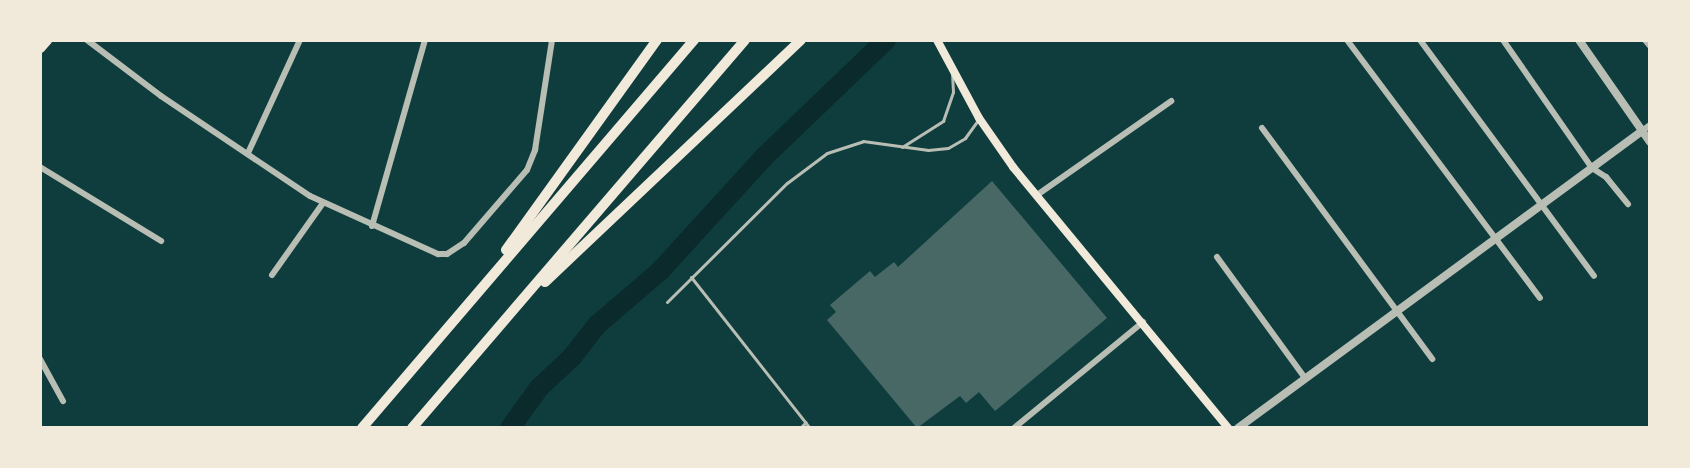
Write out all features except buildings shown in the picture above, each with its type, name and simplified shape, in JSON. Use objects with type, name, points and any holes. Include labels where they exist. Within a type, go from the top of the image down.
[{"type":"highway","points":[[478,292],[657,40]]},
{"type":"highway","points":[[362,428],[694,40]]},
{"type":"highway","points":[[412,428],[745,40]]},
{"type":"highway","points":[[507,317],[801,40]]},
{"type":"main road","points":[[937,40],[979,118],[1037,195],[1228,428]]},
{"type":"street","points":[[87,40],[160,96],[323,203],[438,254],[447,254],[465,243],[531,162],[552,40]]},
{"type":"street","points":[[248,153],[300,40]]},
{"type":"street","points":[[372,226],[425,40]]},
{"type":"street","points":[[1347,40],[1540,298]]},
{"type":"street","points":[[1420,40],[1594,276]]},
{"type":"street","points":[[1503,40],[1592,168],[1606,177],[1628,204]]},
{"type":"street","points":[[1579,40],[1650,142]]},
{"type":"street","points":[[1645,40],[1650,46]]},
{"type":"street","points":[[1037,195],[1171,101]]},
{"type":"street","points":[[1238,428],[1650,125]]},
{"type":"street","points":[[1262,128],[1432,359]]},
{"type":"street","points":[[40,167],[161,241]]},
{"type":"street","points":[[272,274],[323,203]]},
{"type":"street","points":[[1217,257],[1305,378]]},
{"type":"street","points":[[1014,428],[1143,322]]},
{"type":"street","points":[[40,359],[63,401]]},
{"type":"lane","points":[[900,147],[927,135],[943,121],[953,92],[951,67]]},
{"type":"lane","points":[[667,302],[787,183],[826,153],[862,141],[900,147],[948,148],[965,138],[979,118]]},
{"type":"lane","points":[[691,277],[810,428]]},
{"type":"lane","points":[[800,428],[806,422]]},
{"type":"waterway","points":[[510,428],[539,388],[572,357],[597,325],[660,271],[764,157],[886,40]]}]
